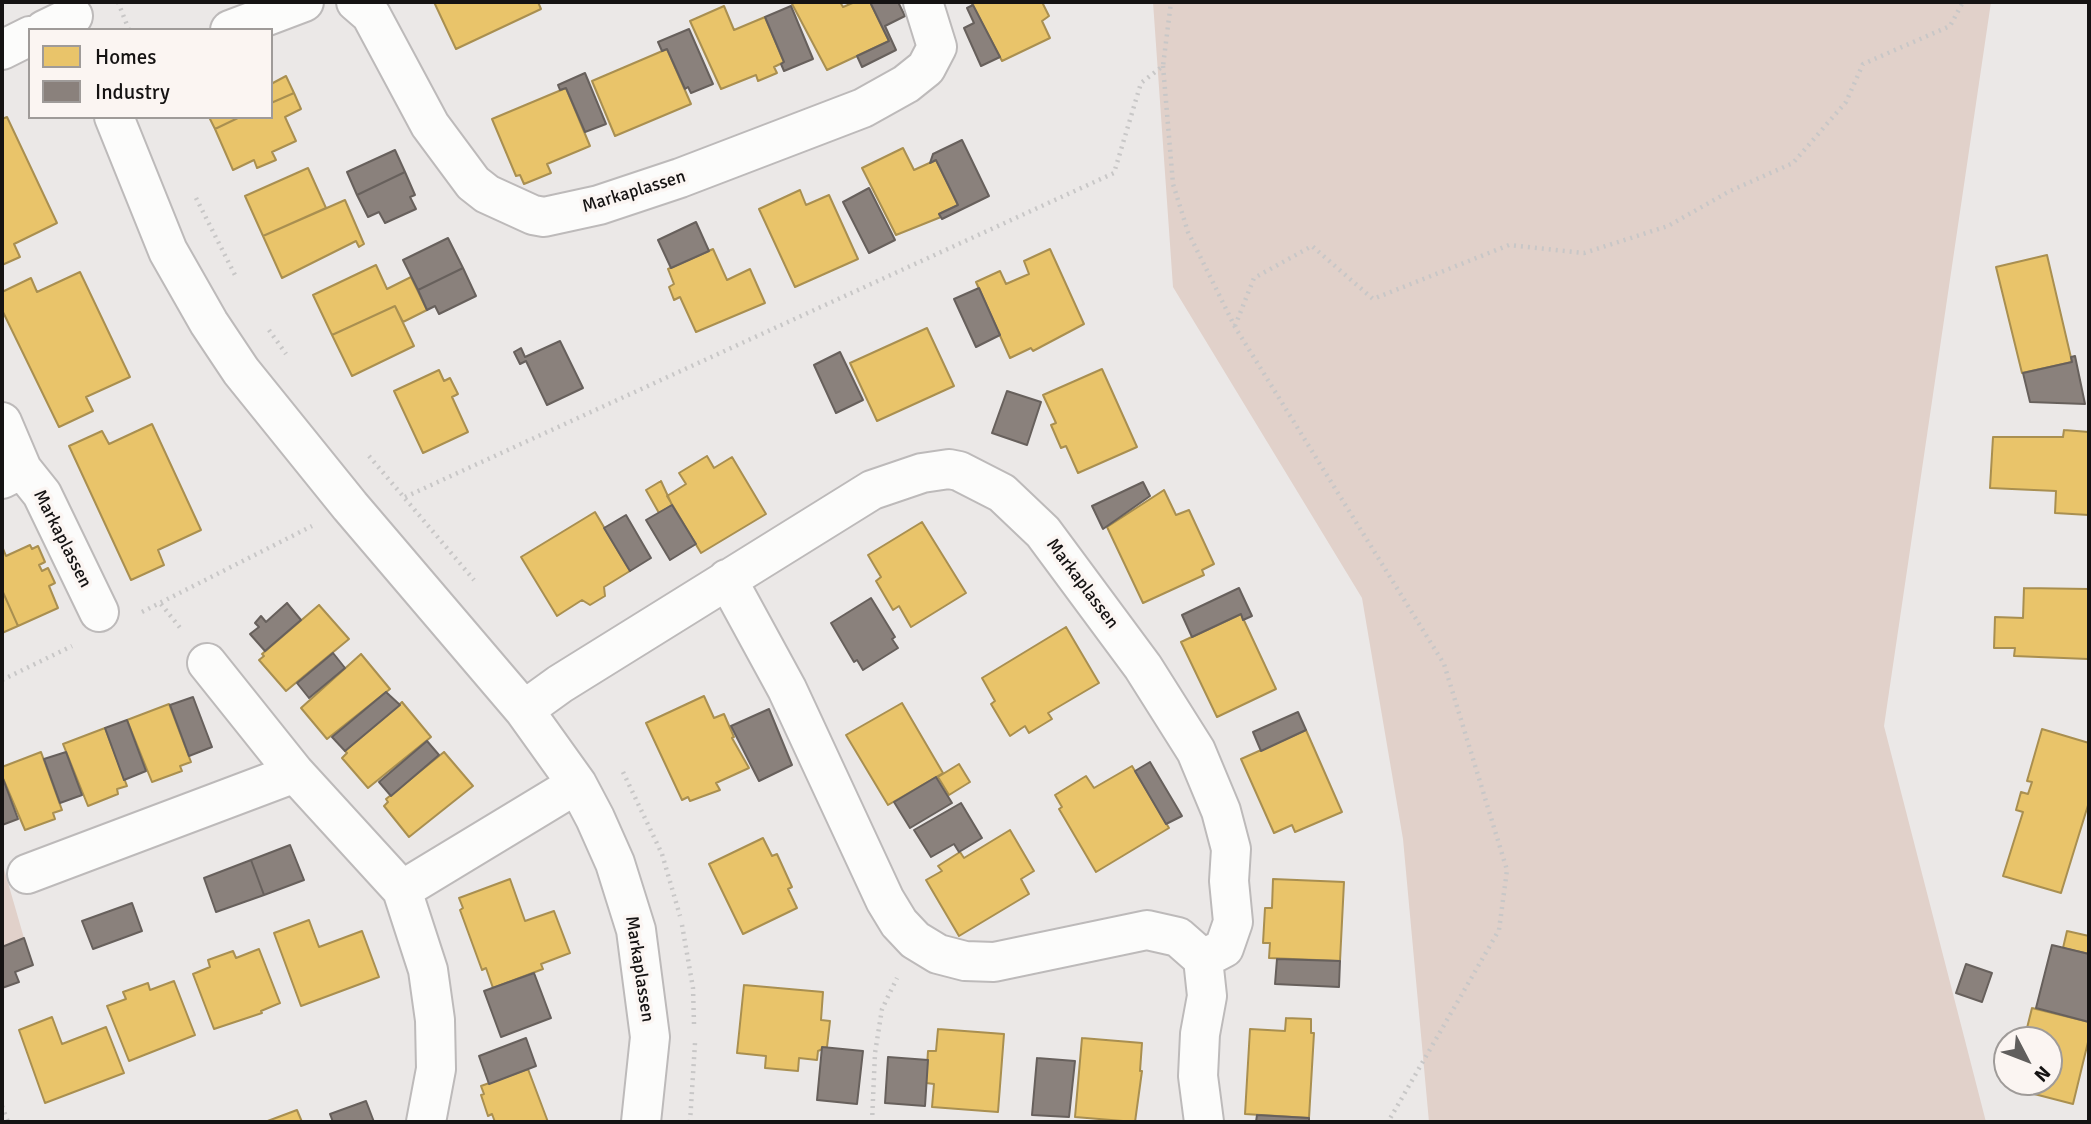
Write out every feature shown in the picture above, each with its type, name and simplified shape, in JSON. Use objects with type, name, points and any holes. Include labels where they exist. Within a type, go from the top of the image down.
[{"type":"street","points":[[235,28],[304,2]]},
{"type":"street","name":"Markaplassen","points":[[356,2],[371,15],[430,125],[473,183],[487,194],[533,215],[544,217],[599,205],[680,178],[863,108],[906,84],[926,68],[937,47],[923,2]]},
{"type":"street","points":[[2,50],[28,37]]},
{"type":"street","name":"Markaplassen","points":[[115,119],[168,251],[209,323],[241,371],[349,506],[524,709],[577,784],[615,863],[636,930],[650,1037],[641,1122]]},
{"type":"street","name":"Markaplassen","points":[[2,422],[12,474],[42,494],[103,620]]},
{"type":"street","name":"Markaplassen","points":[[524,709],[872,490],[922,472],[949,469],[959,471],[1002,493],[1043,533],[1115,627],[1196,751],[1212,785],[1231,849],[1229,881],[1233,922],[1224,948],[1203,959]]},
{"type":"street","points":[[727,579],[787,689],[886,900],[899,923],[915,940],[938,954],[965,961],[994,962],[1147,930],[1178,937],[1203,959],[1207,996],[1200,1034],[1198,1076],[1204,1122]]},
{"type":"street","points":[[207,663],[295,773],[402,890],[428,970],[435,1020],[436,1069],[426,1122]]},
{"type":"street","points":[[27,874],[295,773]]},
{"type":"street","points":[[402,890],[577,784]]},
{"type":"path","points":[[118,2],[128,28]]},
{"type":"path","points":[[1171,2],[1163,65],[1173,184],[1188,232],[1235,327],[1444,664],[1507,870],[1499,930],[1388,1122]]},
{"type":"path","points":[[1235,327],[1254,278],[1312,246],[1373,299],[1508,245],[1584,253],[1668,226],[1730,191],[1793,163],[1846,102],[1863,64],[1950,26],[1963,2]]},
{"type":"path","points":[[405,497],[1114,173],[1141,83],[1163,65]]},
{"type":"path","points":[[2,680],[103,620],[349,506]]},
{"type":"path","points":[[872,1122],[875,1053],[882,1009],[915,940]]},
{"type":"path","points":[[2,1106],[8,1122]]},
{"type":"shaded area","points":[[1153,2],[1991,2],[1884,726],[1986,1122],[1429,1122],[1403,839],[1362,598],[1173,287]]},
{"type":"shaded area","points":[[4,869],[24,938],[2,947],[2,870]]},
{"type":"building: Homes","points":[[434,2],[538,2],[541,9],[456,49]]},
{"type":"building: Homes","points":[[791,2],[840,2],[843,7],[855,2],[870,2],[889,41],[827,70]]},
{"type":"building: Homes","points":[[1042,2],[1049,16],[1042,21],[1050,38],[1002,61],[972,4]]},
{"type":"building: Homes","points":[[724,6],[734,30],[765,17],[784,62],[774,67],[777,73],[758,81],[756,75],[721,89],[690,21]]},
{"type":"building: Homes","points":[[667,49],[691,104],[615,136],[592,81]]},
{"type":"building: Homes","points":[[286,76],[294,93],[273,102],[273,83]]},
{"type":"building: Homes","points":[[566,88],[590,146],[547,164],[551,173],[524,184],[520,175],[516,176],[492,119]]},
{"type":"building: Homes","points":[[294,93],[301,109],[285,117],[296,141],[272,152],[276,160],[257,168],[254,160],[233,170],[215,129],[236,119],[273,119],[273,102]]},
{"type":"building: Homes","points":[[7,117],[57,223],[14,244],[20,257],[2,265],[2,119]]},
{"type":"building: Homes","points":[[210,119],[236,119],[215,129]]},
{"type":"building: Homes","points":[[903,148],[914,170],[936,160],[958,205],[939,214],[941,217],[896,235],[862,168]]},
{"type":"building: Homes","points":[[308,168],[326,208],[263,236],[245,196]]},
{"type":"building: Homes","points":[[800,190],[806,205],[829,195],[858,259],[795,287],[759,209]]},
{"type":"building: Homes","points":[[345,200],[364,244],[359,247],[356,241],[282,278],[263,236]]},
{"type":"building: Homes","points":[[713,249],[727,280],[750,269],[765,303],[696,332],[680,297],[674,300],[669,287],[674,284],[668,269]]},
{"type":"building: Homes","points":[[1050,249],[1084,324],[1033,351],[1031,348],[1010,358],[976,282],[1000,271],[1006,284],[1029,274],[1024,261]]},
{"type":"building: Homes","points":[[2047,255],[2072,362],[2022,373],[1996,267]]},
{"type":"building: Homes","points":[[376,265],[387,289],[411,277],[427,310],[403,322],[395,306],[332,335],[313,295]]},
{"type":"building: Homes","points":[[80,272],[130,377],[86,397],[93,411],[59,427],[2,310],[2,292],[31,278],[37,292]]},
{"type":"building: Homes","points":[[395,306],[414,346],[352,376],[332,335]]},
{"type":"building: Homes","points":[[927,328],[954,386],[877,421],[850,363]]},
{"type":"building: Homes","points":[[1102,369],[1137,447],[1078,473],[1066,446],[1061,448],[1051,425],[1056,423],[1043,395]]},
{"type":"building: Homes","points":[[439,370],[444,381],[450,378],[458,394],[452,397],[468,432],[423,453],[394,391]]},
{"type":"building: Homes","points":[[152,424],[201,530],[158,550],[164,565],[131,580],[69,446],[102,431],[109,444]]},
{"type":"building: Homes","points":[[2064,430],[2089,432],[2089,515],[2055,513],[2056,491],[1990,488],[1993,437],[2063,437]]},
{"type":"building: Homes","points":[[707,456],[714,468],[732,457],[766,514],[701,553],[667,496],[686,484],[679,473]]},
{"type":"building: Homes","points":[[661,481],[672,505],[659,513],[646,490]]},
{"type":"building: Homes","points":[[1164,490],[1176,515],[1189,510],[1214,564],[1202,570],[1204,575],[1143,603],[1107,527]]},
{"type":"building: Homes","points":[[595,512],[630,571],[604,587],[605,596],[590,605],[582,600],[557,616],[521,557]]},
{"type":"building: Homes","points":[[922,522],[966,593],[911,627],[899,606],[893,610],[876,581],[881,577],[868,555]]},
{"type":"building: Homes","points":[[30,545],[32,549],[38,546],[45,562],[39,565],[42,571],[48,568],[55,583],[49,586],[58,608],[18,626],[2,590],[2,546],[6,556]]},
{"type":"building: Homes","points":[[2024,588],[2089,589],[2088,659],[2014,656],[2015,648],[1994,648],[1995,617],[2023,618]]},
{"type":"building: Homes","points":[[2,590],[18,626],[2,633]]},
{"type":"building: Homes","points":[[319,605],[349,639],[286,691],[259,660],[264,656],[262,654]]},
{"type":"building: Homes","points":[[1241,614],[1276,689],[1217,717],[1181,642]]},
{"type":"building: Homes","points":[[1066,627],[1099,683],[1048,713],[1052,719],[1029,733],[1025,726],[1010,736],[991,704],[995,701],[982,678]]},
{"type":"building: Homes","points":[[361,654],[390,689],[327,739],[301,708]]},
{"type":"building: Homes","points":[[704,696],[714,718],[724,714],[734,737],[732,738],[749,768],[716,783],[720,790],[690,801],[688,797],[682,800],[646,723]]},
{"type":"building: Homes","points":[[402,702],[431,737],[368,788],[342,758],[347,753],[345,751]]},
{"type":"building: Homes","points":[[902,703],[943,773],[888,805],[846,735]]},
{"type":"building: Homes","points":[[169,704],[191,762],[180,766],[182,771],[152,782],[127,720]]},
{"type":"building: Homes","points":[[105,728],[127,786],[117,789],[118,794],[88,806],[63,744]]},
{"type":"building: Homes","points":[[2042,729],[2089,743],[2089,802],[2061,893],[2003,876],[2023,812],[2016,810],[2021,792],[2028,794],[2032,782],[2027,781]]},
{"type":"building: Homes","points":[[1306,730],[1342,812],[1295,832],[1292,825],[1274,833],[1241,759]]},
{"type":"building: Homes","points":[[41,752],[62,810],[53,813],[55,819],[25,830],[2,776],[2,767]]},
{"type":"building: Homes","points":[[444,752],[473,786],[409,837],[384,806],[388,802],[386,799]]},
{"type":"building: Homes","points":[[959,764],[970,782],[949,795],[938,777]]},
{"type":"building: Homes","points":[[1132,766],[1169,828],[1096,872],[1059,809],[1062,807],[1055,795],[1086,776],[1094,788]]},
{"type":"building: Homes","points":[[1010,830],[1034,871],[1021,879],[1029,894],[959,936],[926,880],[942,871],[938,866],[960,852],[964,858]]},
{"type":"building: Homes","points":[[763,838],[772,856],[777,854],[792,887],[788,889],[797,908],[743,934],[709,864]]},
{"type":"building: Homes","points":[[510,879],[525,921],[554,911],[570,953],[541,964],[543,969],[493,988],[486,968],[482,970],[460,910],[463,908],[459,898]]},
{"type":"building: Homes","points":[[1273,879],[1344,882],[1340,961],[1269,958],[1270,943],[1263,943],[1265,908],[1272,908]]},
{"type":"building: Homes","points":[[309,920],[319,947],[362,931],[379,977],[301,1006],[274,933]]},
{"type":"building: Homes","points":[[2067,931],[2089,936],[2089,954],[2063,948]]},
{"type":"building: Homes","points":[[259,949],[280,1003],[261,1011],[262,1013],[214,1029],[193,974],[210,967],[208,960],[233,951],[236,958]]},
{"type":"building: Homes","points":[[174,981],[195,1035],[129,1061],[107,1006],[126,999],[123,992],[148,983],[150,990]]},
{"type":"building: Homes","points":[[744,985],[823,992],[821,1020],[830,1021],[827,1047],[818,1051],[817,1060],[799,1058],[798,1071],[765,1068],[766,1056],[737,1053]]},
{"type":"building: Homes","points":[[2032,1008],[2089,1022],[2089,1038],[2073,1104],[2042,1096],[2063,1096],[2063,1026],[2028,1026]]},
{"type":"building: Homes","points":[[52,1017],[62,1044],[106,1027],[124,1073],[45,1103],[19,1030]]},
{"type":"building: Homes","points":[[1286,1018],[1311,1019],[1311,1033],[1314,1033],[1309,1118],[1245,1114],[1250,1029],[1285,1031]]},
{"type":"building: Homes","points":[[938,1029],[1004,1034],[998,1112],[932,1107],[934,1084],[926,1083],[928,1051],[936,1051]]},
{"type":"building: Homes","points":[[1082,1038],[1142,1043],[1142,1071],[1135,1122],[1075,1117]]},
{"type":"building: Homes","points":[[528,1069],[548,1122],[495,1122],[492,1114],[488,1116],[481,1086]]},
{"type":"building: Homes","points":[[297,1110],[302,1122],[265,1122]]},
{"type":"building: Industry","points":[[870,2],[898,2],[905,16],[885,26],[896,50],[862,67],[857,56],[889,41]]},
{"type":"building: Industry","points":[[973,5],[1000,57],[981,66],[964,28],[974,23],[967,8]]},
{"type":"building: Industry","points":[[791,6],[813,59],[784,71],[781,64],[784,62],[765,17]]},
{"type":"building: Industry","points":[[689,29],[713,84],[691,93],[688,87],[685,89],[667,49],[662,51],[658,42]]},
{"type":"building: Industry","points":[[585,73],[606,124],[585,132],[566,88],[560,90],[558,85]]},
{"type":"building: Industry","points":[[962,140],[989,196],[942,219],[939,214],[958,205],[936,160],[930,163],[933,154]]},
{"type":"building: Industry","points":[[395,150],[405,172],[357,195],[347,172]]},
{"type":"building: Industry","points":[[405,172],[415,195],[410,197],[416,209],[385,223],[379,212],[368,217],[357,195]]},
{"type":"building: Industry","points":[[869,188],[895,240],[869,253],[843,202]]},
{"type":"building: Industry","points":[[696,222],[709,251],[671,268],[658,240]]},
{"type":"building: Industry","points":[[448,238],[463,268],[418,290],[403,260]]},
{"type":"building: Industry","points":[[463,268],[476,296],[439,314],[435,306],[427,310],[418,290]]},
{"type":"building: Industry","points":[[979,288],[1000,335],[976,347],[954,299]]},
{"type":"building: Industry","points":[[560,341],[583,388],[547,405],[526,361],[520,364],[514,352],[521,348],[525,357]]},
{"type":"building: Industry","points":[[840,352],[863,400],[836,413],[814,365]]},
{"type":"building: Industry","points":[[2075,356],[2085,404],[2030,402],[2023,373],[2072,362],[2071,357]]},
{"type":"building: Industry","points":[[1007,391],[1041,402],[1027,445],[992,433]]},
{"type":"building: Industry","points":[[1143,482],[1150,496],[1103,529],[1092,506]]},
{"type":"building: Industry","points":[[672,505],[696,544],[670,560],[646,520]]},
{"type":"building: Industry","points":[[626,515],[651,558],[630,571],[604,528]]},
{"type":"building: Industry","points":[[1239,588],[1252,616],[1243,620],[1241,614],[1192,637],[1182,615]]},
{"type":"building: Industry","points":[[871,598],[895,637],[892,639],[898,648],[863,670],[857,660],[854,662],[831,623]]},
{"type":"building: Industry","points":[[287,603],[301,620],[265,651],[250,634],[259,627],[255,623],[261,616],[266,622]]},
{"type":"building: Industry","points":[[333,653],[345,668],[309,698],[297,683]]},
{"type":"building: Industry","points":[[386,692],[400,705],[345,751],[332,737]]},
{"type":"building: Industry","points":[[193,697],[212,747],[189,756],[170,705]]},
{"type":"building: Industry","points":[[769,709],[792,765],[759,781],[731,726]]},
{"type":"building: Industry","points":[[1298,712],[1306,730],[1261,751],[1253,732]]},
{"type":"building: Industry","points":[[127,720],[146,771],[124,780],[105,728]]},
{"type":"building: Industry","points":[[427,741],[439,755],[391,796],[379,782]]},
{"type":"building: Industry","points":[[66,752],[82,795],[60,803],[44,759]]},
{"type":"building: Industry","points":[[1150,762],[1182,816],[1166,824],[1135,771]]},
{"type":"building: Industry","points":[[2,776],[18,819],[2,825]]},
{"type":"building: Industry","points":[[936,777],[952,803],[910,828],[894,802]]},
{"type":"building: Industry","points":[[961,803],[982,838],[959,852],[954,844],[931,857],[914,830]]},
{"type":"building: Industry","points":[[290,845],[304,880],[264,895],[251,860]]},
{"type":"building: Industry","points":[[251,860],[264,895],[216,912],[204,878]]},
{"type":"building: Industry","points":[[132,903],[142,931],[93,949],[82,921]]},
{"type":"building: Industry","points":[[24,938],[33,965],[15,972],[19,982],[2,988],[2,947]]},
{"type":"building: Industry","points":[[2052,945],[2089,954],[2089,1022],[2036,1008]]},
{"type":"building: Industry","points":[[1277,959],[1340,961],[1339,987],[1275,984]]},
{"type":"building: Industry","points":[[1966,964],[1992,973],[1982,1002],[1956,993]]},
{"type":"building: Industry","points":[[534,973],[551,1018],[501,1037],[484,991]]},
{"type":"building: Industry","points":[[526,1038],[536,1066],[489,1084],[479,1056]]},
{"type":"building: Industry","points":[[822,1047],[863,1051],[857,1104],[817,1100]]},
{"type":"building: Industry","points":[[888,1057],[928,1060],[925,1106],[885,1103]]},
{"type":"building: Industry","points":[[1037,1058],[1075,1061],[1069,1117],[1032,1115]]},
{"type":"building: Industry","points":[[366,1101],[374,1122],[333,1122],[330,1114]]},
{"type":"building: Industry","points":[[1257,1115],[1309,1118],[1309,1122],[1256,1122]]}]
